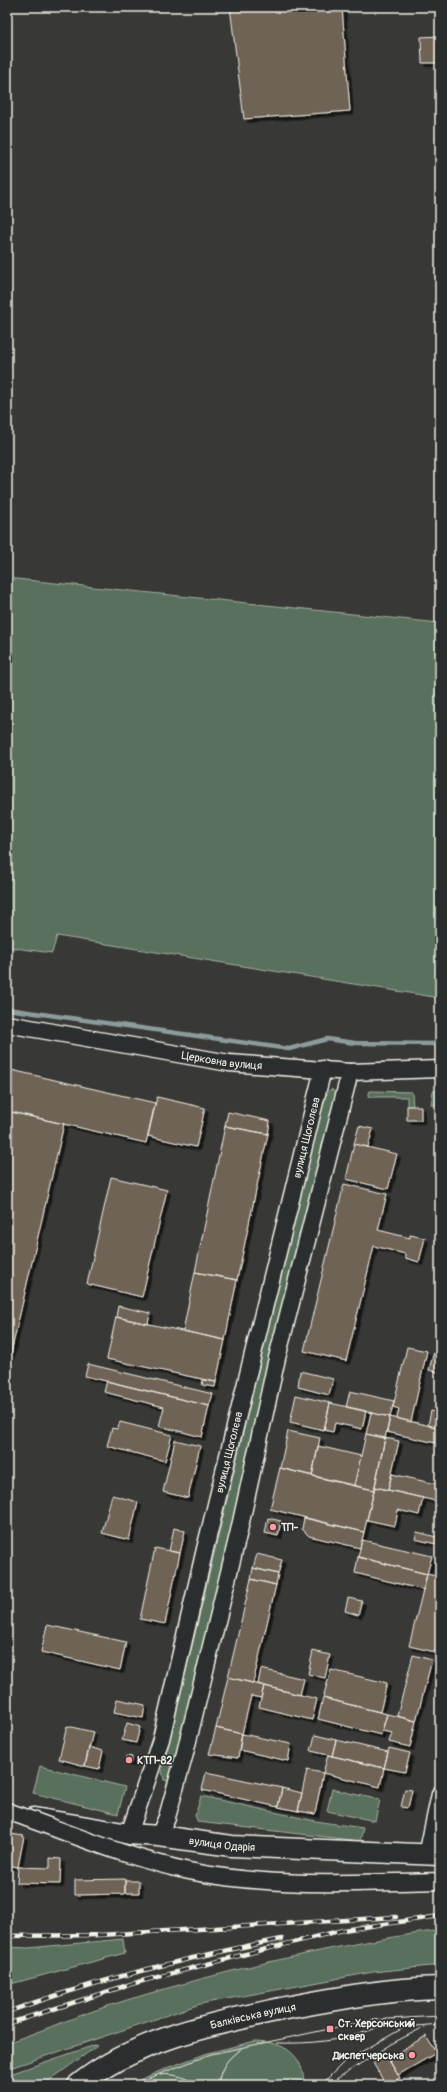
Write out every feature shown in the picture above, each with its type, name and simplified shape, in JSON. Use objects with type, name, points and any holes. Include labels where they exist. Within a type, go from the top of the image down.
[{"type":"main road","name":"Балківська вулиця","points":[[79,2085],[91,2075],[124,2056],[156,2042],[200,2028],[323,2001],[384,1992],[440,1988]]},
{"type":"street","name":"Церковна вулиця","points":[[7,1024],[229,1063],[350,1072],[440,1069]]},
{"type":"street","name":"вулиця Щоголєва","points":[[129,1834],[161,1739],[323,1069]]},
{"type":"street","points":[[159,1836],[167,1817],[184,1757],[239,1531],[277,1358],[350,1072]]},
{"type":"street","points":[[433,1855],[440,1794]]},
{"type":"street","points":[[7,1812],[139,1858],[189,1871],[246,1880],[300,1883],[440,1880]]},
{"type":"street","name":"вулиця Одарія","points":[[7,1812],[129,1834],[159,1836],[232,1846],[433,1855]]},
{"type":"green space","points":[[7,578],[439,623],[440,998],[57,936],[52,953],[7,947]]},
{"type":"green space","points":[[331,1089],[335,1092],[336,1100],[172,1779],[168,1781],[164,1780],[162,1771],[323,1099]]},
{"type":"green space","points":[[370,1091],[412,1092],[413,1106],[407,1106],[407,1097],[368,1097]]},
{"type":"green space","points":[[433,1091],[440,1091],[440,1105],[431,1105]]},
{"type":"green space","points":[[40,1766],[125,1787],[118,1814],[33,1793]]},
{"type":"green space","points":[[332,1789],[380,1800],[375,1821],[327,1811]]},
{"type":"green space","points":[[201,1796],[315,1821],[363,1828],[360,1841],[198,1822],[195,1816]]},
{"type":"green space","points":[[440,1930],[440,1965],[373,1972],[200,2004],[7,2069],[7,2043],[112,2005],[204,1978],[282,1959],[361,1943]]},
{"type":"green space","points":[[123,1939],[125,1953],[7,1985],[7,1947],[28,1948]]},
{"type":"green space","points":[[255,2041],[275,2044],[290,2052],[300,2065],[304,2085],[128,2085],[169,2067],[208,2053]]},
{"type":"green space","points":[[95,2045],[97,2046],[43,2085],[7,2085],[7,2075]]},
{"type":"building","points":[[230,7],[342,7],[350,111],[244,119]]},
{"type":"building","points":[[440,36],[440,63],[422,63],[421,37]]},
{"type":"building","points":[[7,1069],[155,1103],[146,1143],[7,1111]]},
{"type":"building","points":[[157,1097],[205,1108],[196,1147],[148,1136]]},
{"type":"building","points":[[407,1106],[421,1106],[421,1120],[407,1120]]},
{"type":"building","points":[[7,1111],[64,1124],[7,1370]]},
{"type":"building","points":[[228,1112],[270,1121],[268,1134],[225,1126]]},
{"type":"building","points":[[225,1126],[268,1134],[237,1280],[195,1272]]},
{"type":"building","points":[[359,1126],[373,1129],[368,1147],[354,1144]]},
{"type":"building","points":[[354,1144],[397,1154],[388,1189],[346,1179]]},
{"type":"building","points":[[111,1177],[167,1190],[142,1297],[87,1284]]},
{"type":"building","points":[[344,1184],[387,1194],[378,1230],[410,1238],[410,1235],[425,1238],[419,1262],[405,1258],[405,1254],[374,1246],[346,1361],[304,1351]]},
{"type":"building","points":[[195,1272],[237,1280],[225,1340],[183,1331]]},
{"type":"building","points":[[118,1306],[150,1313],[148,1324],[116,1317]]},
{"type":"building","points":[[116,1317],[225,1340],[216,1382],[107,1359]]},
{"type":"building","points":[[407,1347],[427,1351],[411,1422],[397,1418],[399,1409],[393,1407]]},
{"type":"building","points":[[434,1352],[440,1354],[440,1373],[429,1370]]},
{"type":"building","points":[[88,1364],[213,1394],[209,1406],[85,1376]]},
{"type":"building","points":[[300,1371],[333,1379],[329,1395],[298,1387]]},
{"type":"building","points":[[203,1380],[216,1382],[215,1387],[202,1385]]},
{"type":"building","points":[[107,1381],[209,1406],[202,1437],[159,1426],[164,1407],[104,1392]]},
{"type":"building","points":[[350,1391],[394,1401],[390,1417],[346,1407]]},
{"type":"building","points":[[296,1395],[330,1403],[324,1430],[290,1422]]},
{"type":"building","points":[[330,1403],[366,1411],[362,1429],[335,1423],[333,1432],[324,1430]]},
{"type":"building","points":[[431,1411],[440,1413],[440,1428],[428,1425]]},
{"type":"building","points":[[371,1413],[390,1417],[385,1438],[366,1434]]},
{"type":"building","points":[[390,1417],[440,1428],[440,1444],[387,1432]]},
{"type":"building","points":[[120,1422],[172,1435],[165,1461],[107,1446],[112,1428],[117,1429]]},
{"type":"building","points":[[288,1431],[320,1438],[312,1476],[280,1468]]},
{"type":"building","points":[[366,1434],[385,1438],[374,1490],[354,1486]]},
{"type":"building","points":[[385,1438],[399,1441],[388,1490],[375,1487]]},
{"type":"building","points":[[175,1440],[200,1446],[188,1498],[163,1492]]},
{"type":"building","points":[[318,1446],[361,1456],[354,1486],[312,1476]]},
{"type":"building","points":[[280,1468],[374,1490],[364,1532],[270,1509]]},
{"type":"building","points":[[392,1474],[440,1485],[440,1502],[388,1490]]},
{"type":"building","points":[[375,1487],[423,1498],[419,1515],[398,1510],[395,1526],[367,1520]]},
{"type":"building","points":[[112,1495],[138,1502],[129,1540],[102,1533]]},
{"type":"building","name":"ТП-","points":[[268,1518],[281,1521],[278,1536],[265,1533]]},
{"type":"building","points":[[304,1518],[364,1532],[360,1548],[309,1536],[302,1529]]},
{"type":"building","points":[[174,1528],[185,1531],[180,1553],[169,1551]]},
{"type":"building","points":[[417,1532],[440,1538],[440,1545],[415,1539]]},
{"type":"building","points":[[362,1540],[432,1556],[427,1574],[358,1557]]},
{"type":"building","points":[[155,1548],[180,1553],[165,1624],[140,1619]]},
{"type":"building","points":[[257,1554],[282,1560],[278,1574],[253,1568]]},
{"type":"building","points":[[358,1557],[427,1574],[424,1590],[355,1573]]},
{"type":"building","points":[[253,1568],[278,1574],[276,1585],[251,1579]]},
{"type":"building","points":[[427,1574],[440,1577],[440,1632],[435,1652],[409,1646]]},
{"type":"building","points":[[251,1579],[276,1585],[253,1683],[228,1677]]},
{"type":"building","points":[[348,1598],[362,1601],[358,1615],[345,1611]]},
{"type":"building","points":[[47,1625],[126,1642],[120,1670],[41,1652]]},
{"type":"building","points":[[313,1651],[330,1655],[325,1678],[308,1674]]},
{"type":"building","points":[[413,1655],[432,1660],[416,1721],[397,1716]]},
{"type":"building","points":[[261,1669],[304,1679],[300,1695],[258,1684]]},
{"type":"building","points":[[331,1670],[387,1683],[380,1712],[323,1698]]},
{"type":"building","points":[[228,1677],[264,1686],[261,1698],[251,1696],[242,1734],[216,1728]]},
{"type":"building","points":[[264,1686],[317,1699],[312,1720],[259,1707]]},
{"type":"building","points":[[323,1698],[387,1714],[381,1735],[318,1719]]},
{"type":"building","points":[[117,1699],[145,1705],[143,1718],[114,1712]]},
{"type":"building","points":[[387,1714],[416,1721],[410,1747],[389,1742],[392,1733],[382,1731]]},
{"type":"building","points":[[127,1723],[140,1727],[136,1743],[122,1740]]},
{"type":"building","points":[[67,1726],[93,1732],[85,1766],[59,1759]]},
{"type":"building","points":[[216,1728],[242,1734],[238,1758],[209,1754]]},
{"type":"building","points":[[242,1734],[291,1744],[288,1761],[239,1750]]},
{"type":"building","points":[[315,1735],[336,1740],[332,1756],[311,1751]]},
{"type":"building","points":[[336,1740],[388,1752],[384,1768],[332,1756]]},
{"type":"building","points":[[89,1747],[103,1751],[99,1769],[85,1766]]},
{"type":"building","points":[[389,1748],[410,1753],[405,1772],[384,1768]]},
{"type":"building","points":[[328,1755],[384,1768],[380,1787],[323,1773]]},
{"type":"building","name":"КТП-82","points":[[126,1756],[132,1757],[131,1763],[125,1762]]},
{"type":"building","points":[[307,1770],[323,1773],[315,1814],[298,1811]]},
{"type":"building","points":[[206,1772],[282,1788],[278,1807],[202,1790]]},
{"type":"building","points":[[282,1788],[302,1793],[298,1811],[278,1807]]},
{"type":"building","points":[[405,1789],[412,1790],[408,1808],[401,1807]]},
{"type":"building","points":[[10,1834],[24,1836],[18,1867],[7,1865],[7,1848]]},
{"type":"building","points":[[50,1858],[61,1859],[60,1884],[17,1883],[18,1867],[50,1868]]},
{"type":"building","points":[[125,1879],[125,1894],[75,1895],[75,1880]]},
{"type":"building","points":[[125,1881],[139,1881],[139,1893],[125,1893]]},
{"type":"building","name":"Диспетчерська","points":[[426,2036],[436,2053],[398,2075],[388,2058]]},
{"type":"building","points":[[386,2056],[400,2078],[388,2085],[386,2085],[373,2063]]},
{"type":"waterway","points":[[7,1009],[289,1049],[327,1039],[355,1043],[440,1044]]},
{"type":"tram line","points":[[131,2085],[211,2054],[372,2020],[440,2016]]},
{"type":"tram line","points":[[277,2043],[313,2042],[348,2037],[394,2021]]},
{"type":"tram line","points":[[321,2085],[345,2061],[405,2027],[440,2024]]},
{"type":"tram line","points":[[327,2085],[391,2044],[424,2027]]},
{"type":"tram line","points":[[218,2085],[220,2074],[225,2064],[241,2049]]},
{"type":"tram line","points":[[160,2075],[179,2076],[196,2085]]},
{"type":"railway","points":[[7,2024],[131,1984],[242,1955],[343,1930],[440,1916]]},
{"type":"railway","points":[[7,1936],[100,1935],[396,1917]]},
{"type":"railway","points":[[7,2012],[41,2000],[143,1970],[282,1939]]},
{"type":"place","name":"ТП-","points":[[273,1527]]},
{"type":"place","name":"КТП-82","points":[[129,1760]]},
{"type":"place","name":"Ст. Херсонський сквер","points":[[330,2029]]},
{"type":"place","name":"Диспетчерська","points":[[412,2055]]}]
